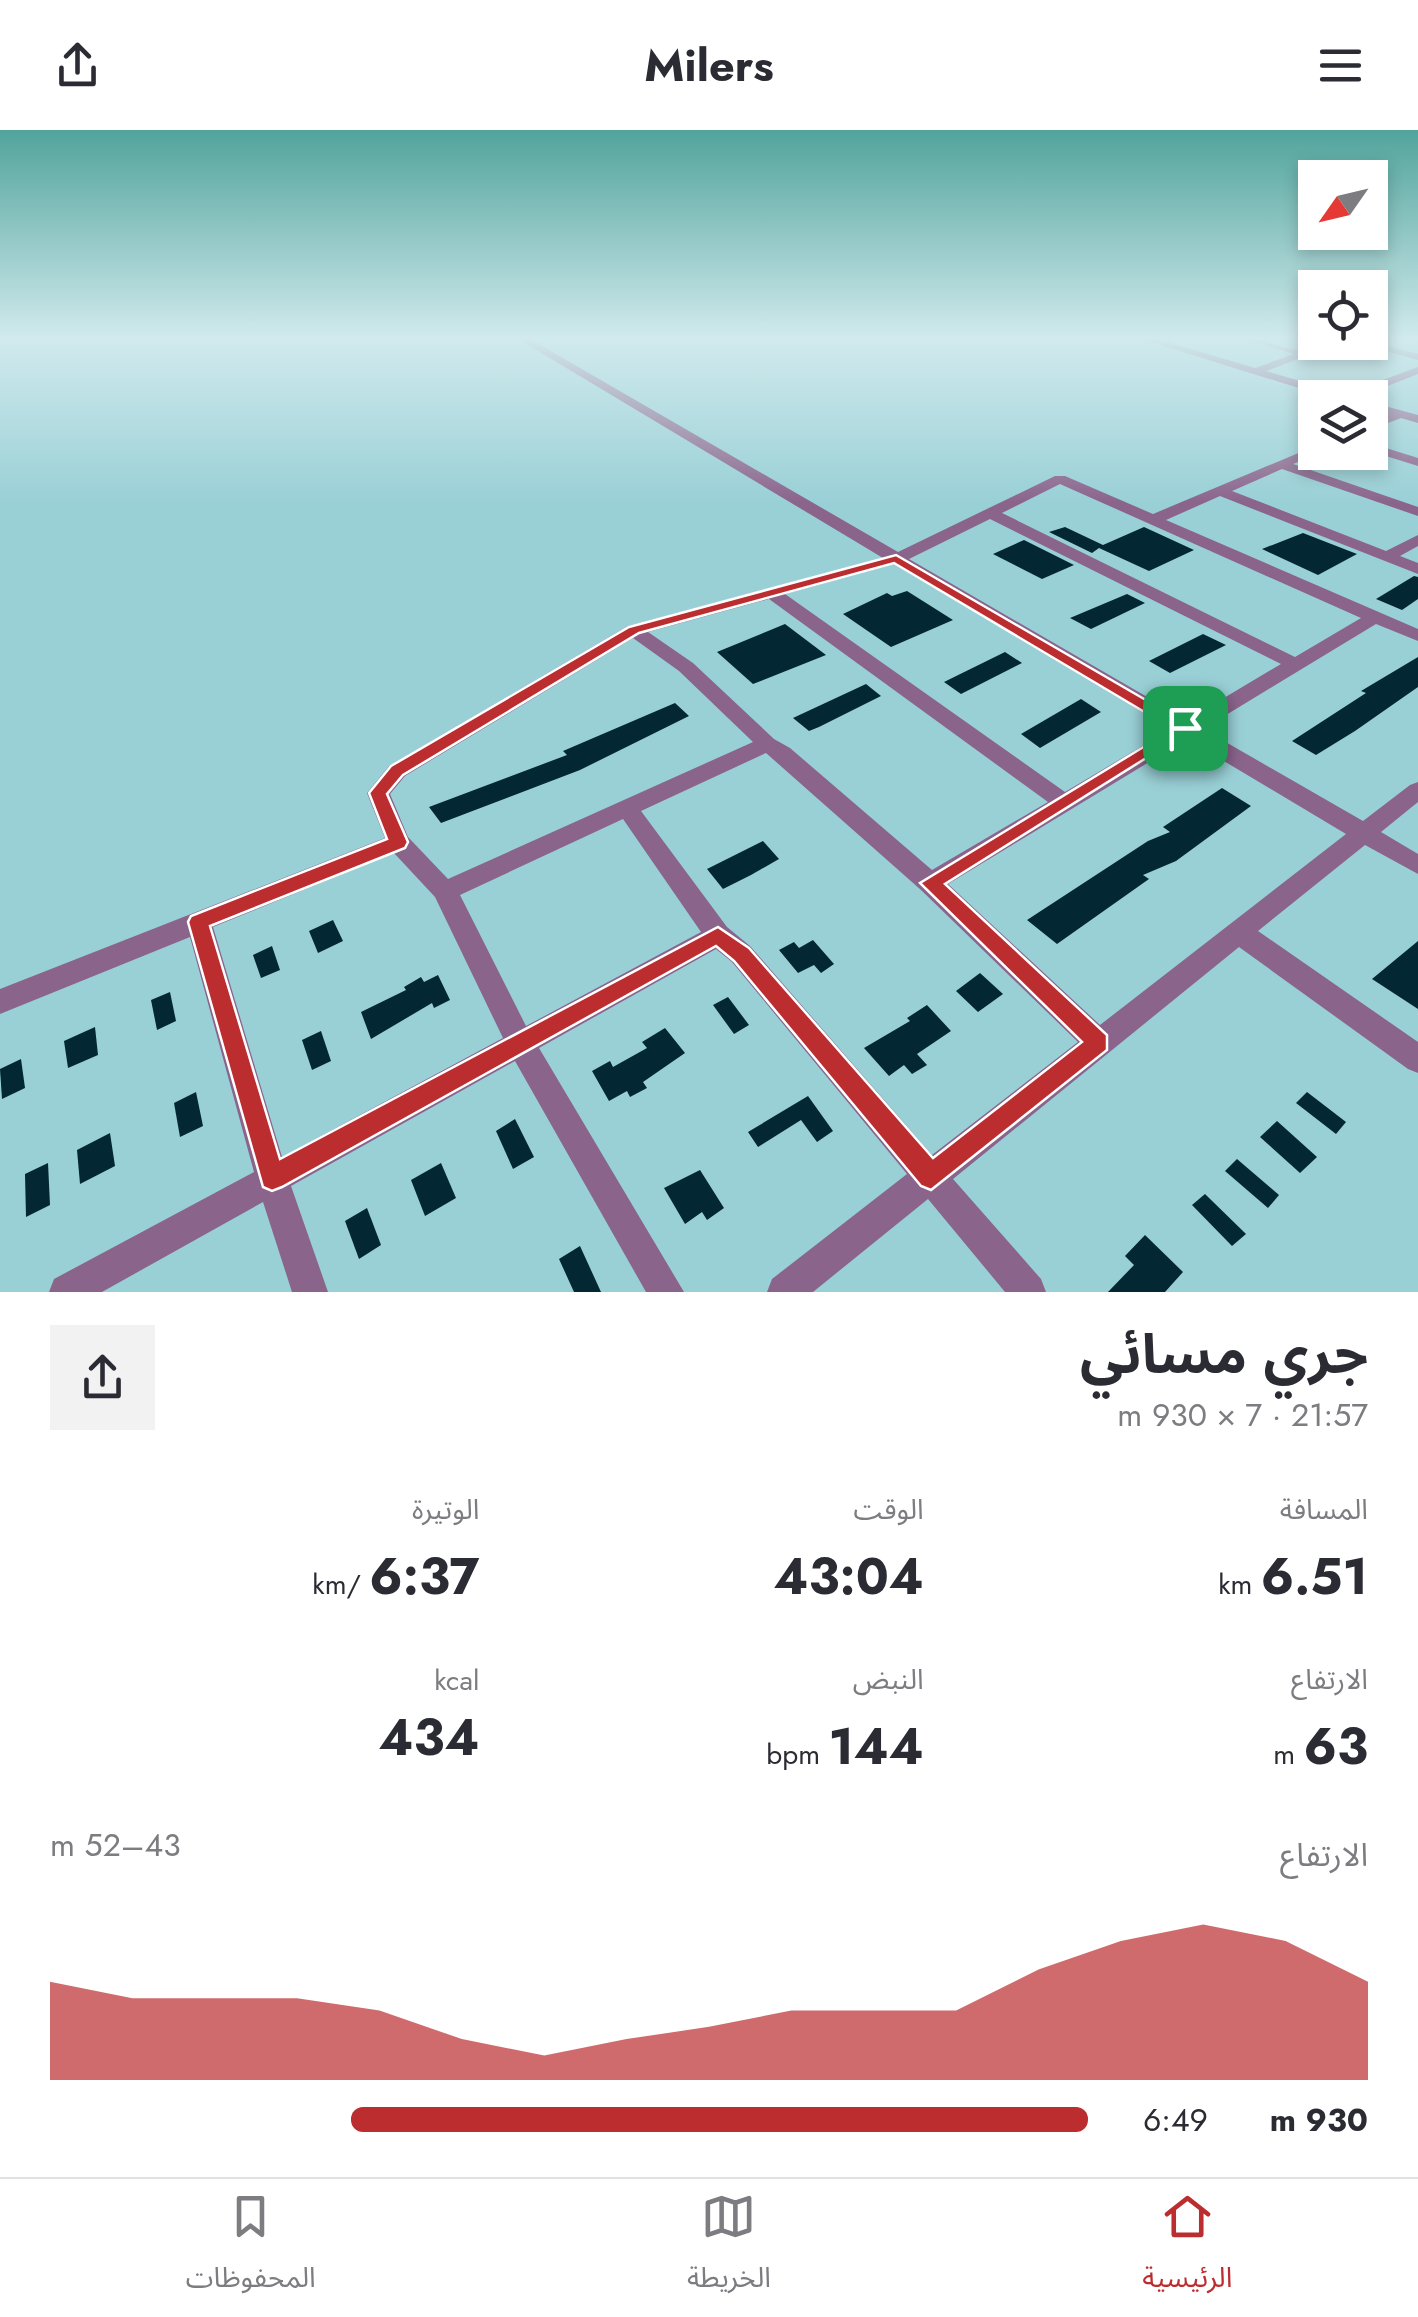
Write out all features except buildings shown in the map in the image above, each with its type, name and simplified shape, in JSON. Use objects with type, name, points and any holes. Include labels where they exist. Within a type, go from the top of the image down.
[{"type":"street","points":[[615,393],[1418,865]]},
{"type":"street","points":[[1388,410],[1418,419]]},
{"type":"street","points":[[1388,419],[1400,414]]},
{"type":"street","points":[[1388,453],[1418,462]]},
{"type":"street","points":[[1155,519],[1298,457]]},
{"type":"street","points":[[1282,464],[1418,512]]},
{"type":"street","points":[[666,1292],[519,1041],[446,891],[398,842],[378,793],[397,770],[634,630],[896,558],[1060,479],[1418,636]]},
{"type":"street","points":[[1220,491],[1418,569]]},
{"type":"street","points":[[990,513],[1293,663]]},
{"type":"street","points":[[1387,557],[1418,540]]},
{"type":"street","points":[[771,592],[1064,802]]},
{"type":"street","points":[[930,883],[1373,618]]},
{"type":"street","points":[[634,630],[686,667],[767,744],[783,753],[930,883],[1099,1043]]},
{"type":"street","points":[[446,891],[767,744]]},
{"type":"street","points":[[785,1292],[1418,790]]},
{"type":"street","points":[[628,810],[718,935],[742,954],[1028,1292]]},
{"type":"street","points":[[0,1002],[398,842]]},
{"type":"street","points":[[199,922],[272,1178],[310,1292]]},
{"type":"street","points":[[1239,932],[1418,1058]]},
{"type":"street","points":[[67,1292],[718,935]]},
{"type":"route","points":[[896,558],[1185,728],[930,883],[1099,1043],[931,1176],[742,954],[718,935],[272,1178],[199,922],[398,842],[378,793],[397,770],[634,630],[896,558]]}]
